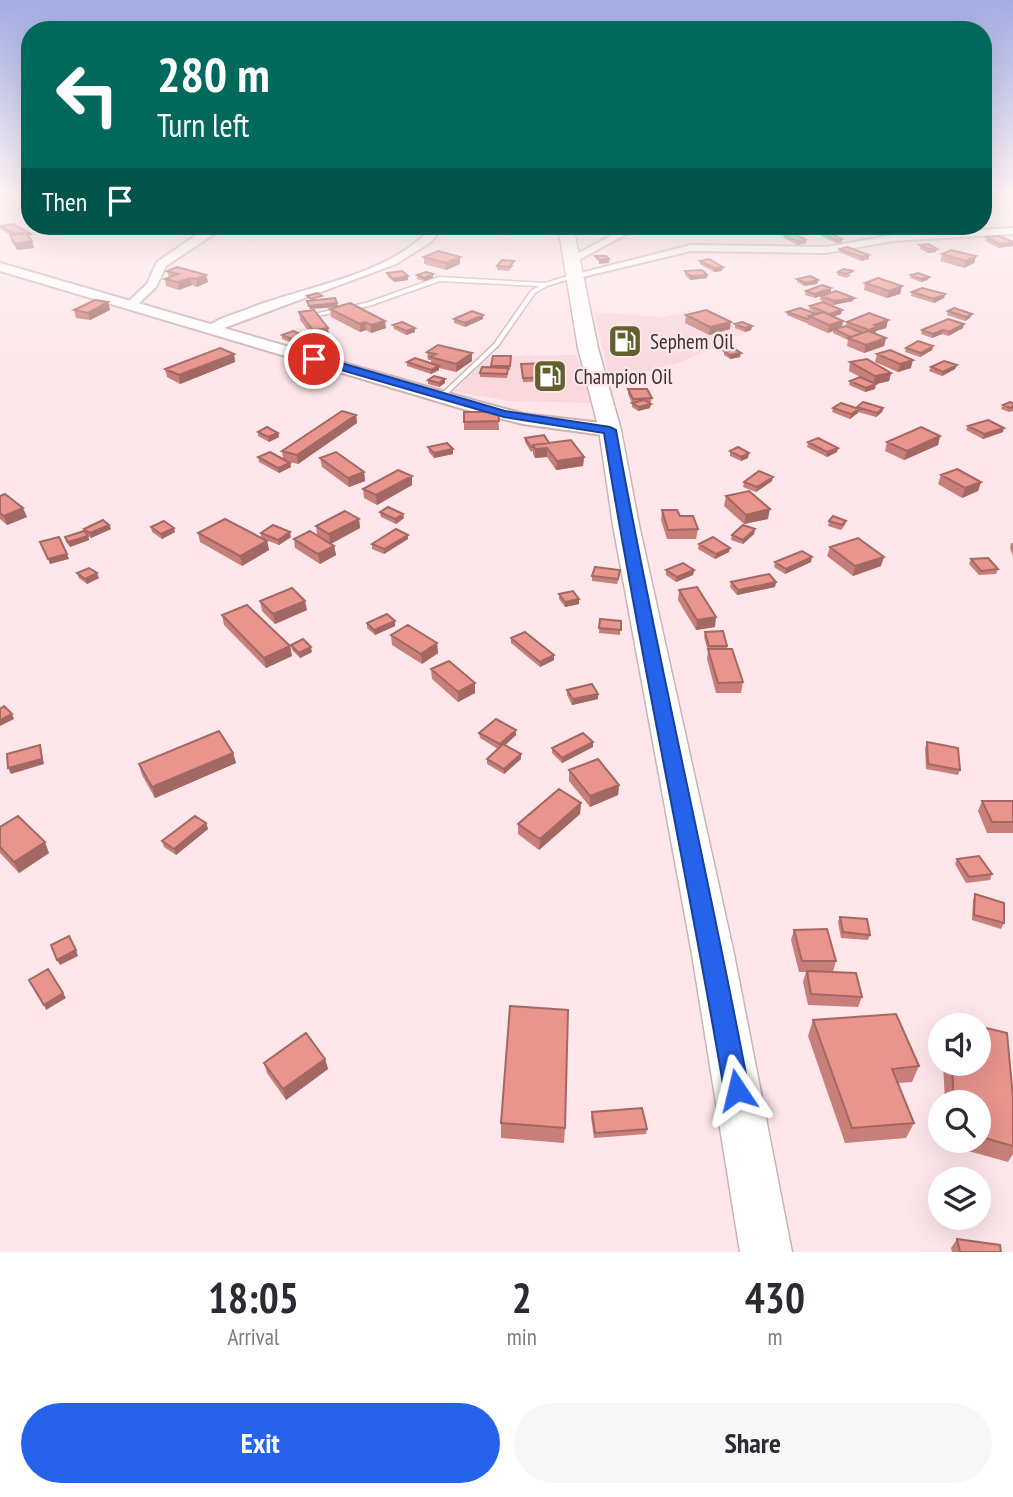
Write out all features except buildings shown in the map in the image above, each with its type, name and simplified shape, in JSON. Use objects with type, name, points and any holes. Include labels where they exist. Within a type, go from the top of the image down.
[{"type":"main road","points":[[564,251],[563,274],[588,348],[610,430],[626,525],[713,954],[766,1252]]},
{"type":"street","points":[[132,304],[152,285],[161,264],[181,251]]},
{"type":"street","points":[[212,328],[370,270],[410,251]]},
{"type":"street","points":[[563,274],[597,251]]},
{"type":"street","points":[[563,274],[674,251]]},
{"type":"street","points":[[0,267],[441,397],[523,418],[610,430]]},
{"type":"lane","points":[[312,316],[367,305],[439,279],[563,274]]},
{"type":"lane","points":[[441,397],[496,345],[533,292],[563,274]]},
{"type":"shaded area","points":[[688,311],[752,330],[681,362],[628,377],[609,377],[594,312],[664,317]]},
{"type":"shaded area","points":[[576,355],[592,403],[508,401],[454,391],[490,356]]},
{"type":"place","name":"Sephem Oil","points":[[625,341]]},
{"type":"place","name":"Champion Oil","points":[[550,376]]},
{"type":"route","points":[[314,359],[504,414],[610,430],[626,525],[713,954],[737,1090]]}]
